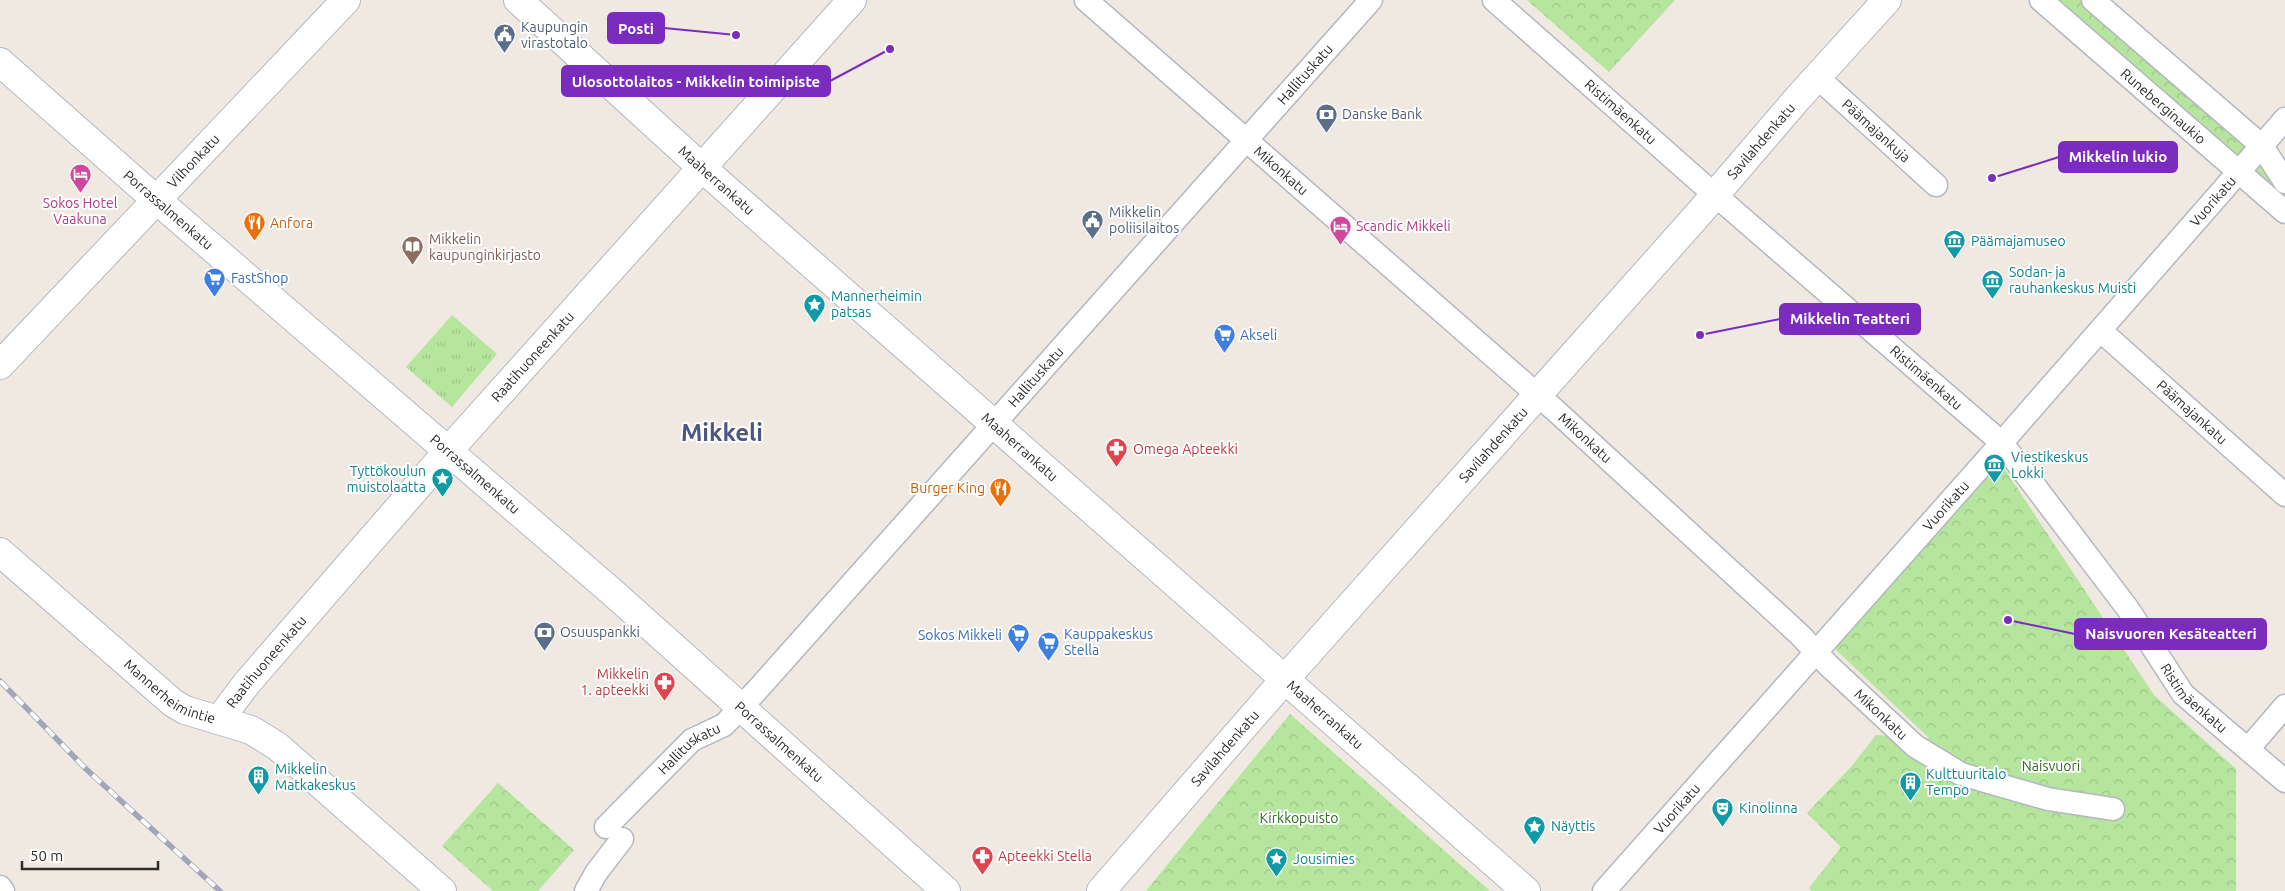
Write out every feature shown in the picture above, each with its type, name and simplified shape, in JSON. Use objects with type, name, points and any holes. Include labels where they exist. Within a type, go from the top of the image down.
[{"type":"street","name":"Vilhonkatu","points":[[0,365],[346,0]]},
{"type":"street","name":"Maaherrankatu","points":[[518,0],[701,167],[1526,891]]},
{"type":"street","name":"Raatihuoneenkatu","points":[[219,720],[247,684],[450,450],[852,0]]},
{"type":"street","name":"Mikonkatu","points":[[1086,0],[1537,394],[1817,651],[1828,665],[1915,746],[1961,774],[2048,798],[2114,809]]},
{"type":"street","name":"Hallituskatu","points":[[586,891],[614,833],[692,740],[724,726],[742,707],[1371,0]]},
{"type":"street","name":"Ristimäenkatu","points":[[1494,0],[1715,195],[2002,443],[2128,609],[2183,694],[2285,781]]},
{"type":"street","name":"Savilahdenkatu","points":[[1101,891],[1285,679],[1887,0]]},
{"type":"street","name":"Runeberginaukio","points":[[2041,0],[2285,212]]},
{"type":"street","points":[[2093,0],[2262,146],[2285,182]]},
{"type":"street","name":"Porrassalmenkatu","points":[[0,62],[157,201],[450,450],[742,707],[946,891]]},
{"type":"street","name":"Päämajankuja","points":[[1817,77],[1936,185]]},
{"type":"street","name":"Vuorikatu","points":[[1604,891],[2101,331],[2285,119]]},
{"type":"street","name":"Päämajankatu","points":[[2101,331],[2285,495]]},
{"type":"street","name":"Mannerheimintie","points":[[0,552],[173,703],[185,710],[251,730],[277,746],[442,891]]},
{"type":"street","points":[[2248,749],[2285,706]]},
{"type":"street","points":[[0,887],[3,891]]},
{"type":"green space","points":[[1527,0],[1675,0],[1609,72]]},
{"type":"green space","points":[[2048,0],[2088,0],[2257,148],[2240,167]]},
{"type":"green space","points":[[2263,155],[2285,190],[2285,207],[2247,173]]},
{"type":"green space","points":[[452,315],[497,354],[452,407],[406,367]]},
{"type":"green space","name":"Naisvuori","points":[[2000,462],[2154,695],[2236,769],[2236,891],[1812,891],[1809,888],[1841,847],[1807,813],[1851,767],[1876,735],[1929,738],[1835,649]]},
{"type":"green space","name":"Kirkkopuisto","points":[[1290,714],[1490,891],[1146,891]]},
{"type":"green space","points":[[498,783],[574,850],[538,891],[493,891],[442,846]]},
{"type":"railway","points":[[0,681],[86,769],[220,891]]},
{"type":"place","name":"Posti","points":[[736,35]]},
{"type":"place","name":"Ulosottolaitos - Mikkelin toimipiste","points":[[890,49]]},
{"type":"place","name":"Kaupungin virastotalo","points":[[505,54]]},
{"type":"place","name":"Danske Bank","points":[[1326,133]]},
{"type":"place","name":"Mikkelin lukio","points":[[1992,178]]},
{"type":"place","name":"Sokos Hotel Vaakuna","points":[[80,194]]},
{"type":"place","name":"Mikkelin poliisilaitos","points":[[1093,239]]},
{"type":"place","name":"Anfora","points":[[254,242]]},
{"type":"place","name":"Scandic Mikkeli","points":[[1340,245]]},
{"type":"place","name":"Päämajamuseo","points":[[1955,260]]},
{"type":"place","name":"Mikkelin kaupunginkirjasto","points":[[413,266]]},
{"type":"place","name":"FastShop","points":[[215,297]]},
{"type":"place","name":"Sodan- ja rauhankeskus Muisti","points":[[1993,299]]},
{"type":"place","name":"Mannerheimin patsas","points":[[815,323]]},
{"type":"place","name":"Mikkelin Teatteri","points":[[1700,335]]},
{"type":"place","name":"Akseli","points":[[1224,354]]},
{"type":"place","name":"Omega Apteekki","points":[[1117,468]]},
{"type":"place","name":"Viestikeskus Lokki","points":[[1995,484]]},
{"type":"place","name":"Tyttökoulun muistolaatta","points":[[442,498]]},
{"type":"place","name":"Burger King","points":[[1001,507]]},
{"type":"place","name":"Naisvuoren Kesäteatteri","points":[[2008,620]]},
{"type":"place","name":"Osuuspankki","points":[[544,651]]},
{"type":"place","name":"Sokos Mikkeli","points":[[1018,654]]},
{"type":"place","name":"Kauppakeskus Stella","points":[[1048,661]]},
{"type":"place","name":"Mikkelin 1. apteekki","points":[[665,701]]},
{"type":"place","name":"Mikkelin Matkakeskus","points":[[259,796]]},
{"type":"place","name":"Kulttuuritalo Tempo","points":[[1910,801]]},
{"type":"place","name":"Kinolinna","points":[[1723,827]]},
{"type":"place","name":"Näyttis","points":[[1535,845]]},
{"type":"place","name":"Apteekki Stella","points":[[982,875]]},
{"type":"place","name":"Jousimies","points":[[1277,878]]},
{"type":"district","name":"Mikkeli","points":[[722,432]]}]
